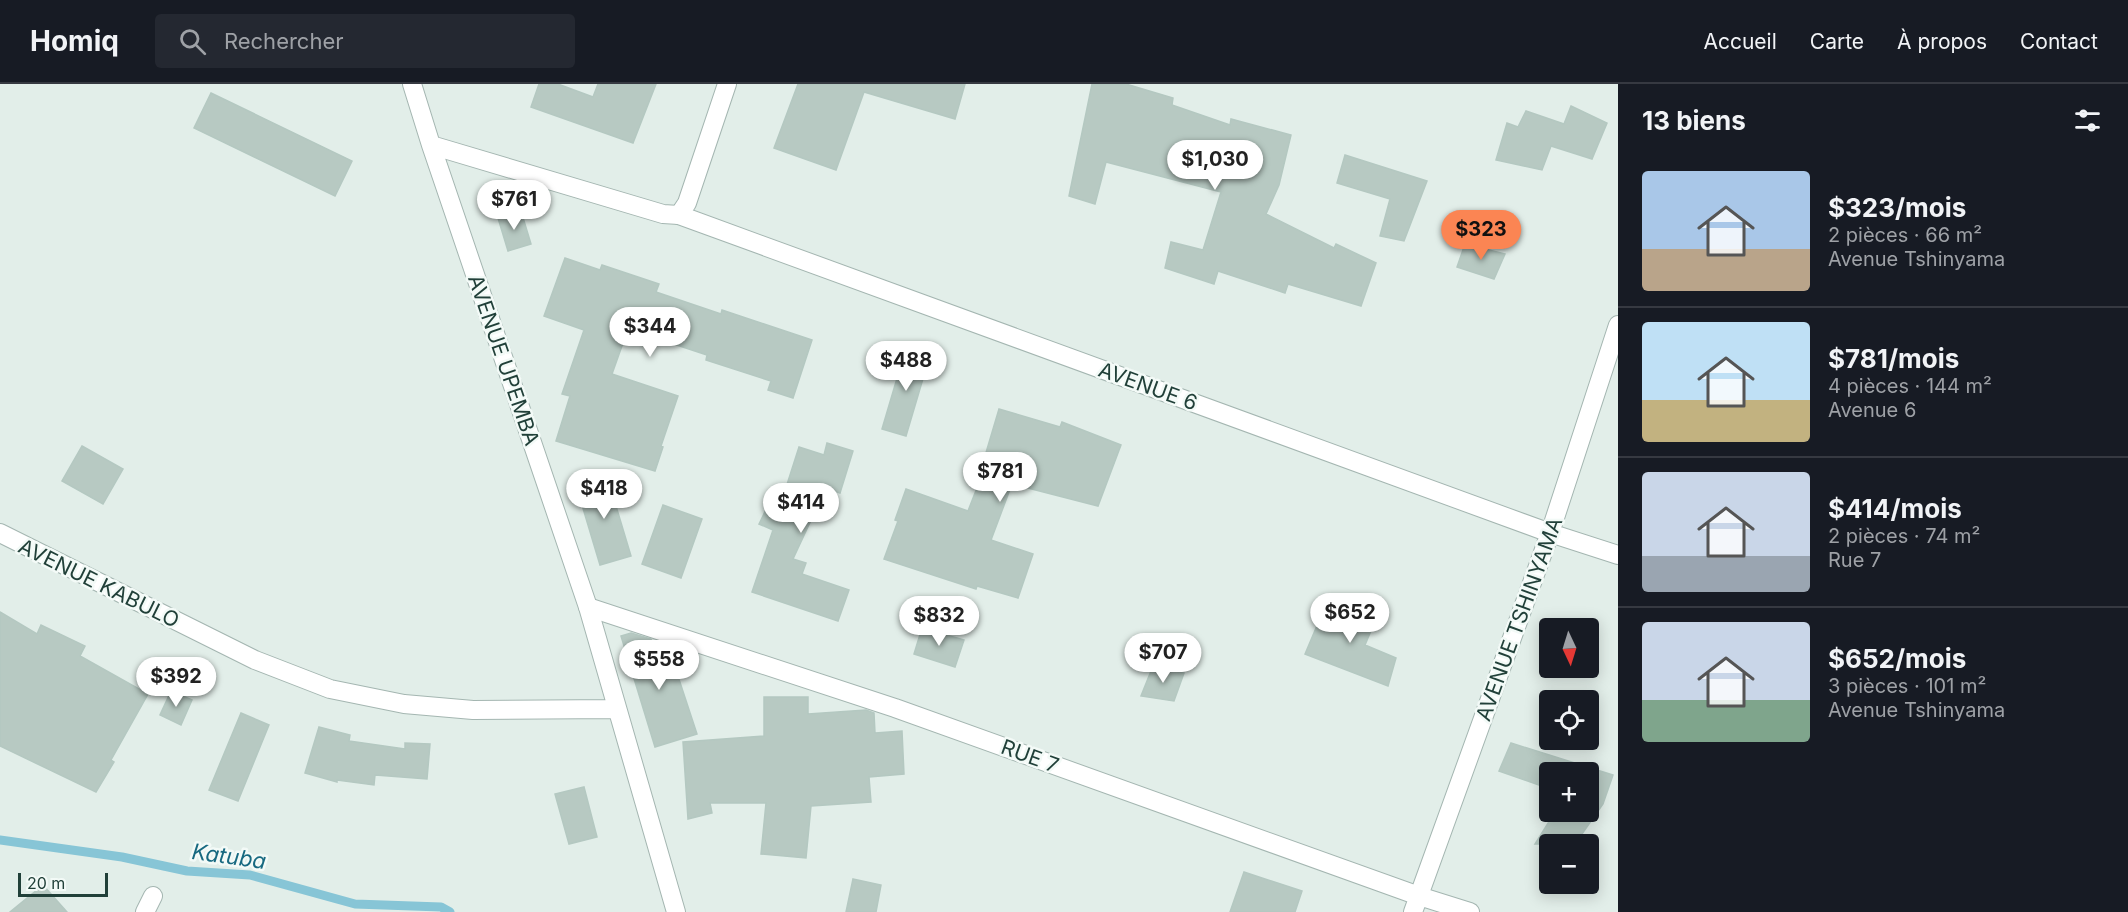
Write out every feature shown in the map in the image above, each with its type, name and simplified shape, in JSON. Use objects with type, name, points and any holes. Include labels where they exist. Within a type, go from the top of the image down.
[{"type":"street","name":"AVENUE UPEMBA","points":[[412,84],[588,607],[676,912]]},
{"type":"street","points":[[679,215],[687,203],[728,84]]},
{"type":"street","name":"AVENUE 6","points":[[431,145],[663,214],[679,215],[1550,533],[1618,555]]},
{"type":"street","name":"AVENUE TSHINYAMA","points":[[1416,904],[1550,533],[1618,325]]},
{"type":"street","name":"AVENUE KABULO","points":[[0,533],[255,660],[330,689],[404,704],[473,710],[616,709]]},
{"type":"street","name":"RUE 7","points":[[588,607],[895,708],[1416,904],[1470,912]]},
{"type":"building","points":[[539,84],[558,84],[593,97],[598,84],[656,84],[633,143],[531,107]]},
{"type":"building","points":[[798,84],[965,84],[955,119],[864,92],[836,170],[774,148]]},
{"type":"building","points":[[1092,84],[1126,84],[1173,98],[1172,105],[1230,125],[1231,119],[1291,135],[1279,185],[1266,214],[1334,248],[1336,244],[1376,263],[1361,306],[1288,284],[1285,293],[1218,271],[1214,284],[1165,268],[1171,242],[1203,250],[1221,192],[1106,162],[1095,204],[1069,196]]},
{"type":"building","points":[[211,93],[352,161],[335,196],[194,128]]},
{"type":"building","points":[[1571,106],[1607,123],[1592,159],[1551,146],[1542,170],[1496,160],[1507,123],[1518,127],[1526,111],[1564,124]]},
{"type":"building","points":[[1345,155],[1427,181],[1404,241],[1380,236],[1390,199],[1337,183]]},
{"type":"building","points":[[521,211],[531,244],[508,251],[498,218]]},
{"type":"building","points":[[1465,244],[1505,254],[1494,279],[1457,267]]},
{"type":"building","points":[[565,258],[600,270],[602,265],[659,284],[656,292],[721,314],[722,310],[812,340],[793,398],[768,390],[771,381],[706,360],[707,355],[628,329],[612,374],[678,396],[655,471],[556,441],[570,396],[562,394],[584,330],[544,316]]},
{"type":"building","points":[[906,348],[930,355],[906,436],[882,429]]},
{"type":"building","points":[[999,409],[1060,427],[1062,422],[1121,445],[1098,506],[1012,484],[991,540],[1033,554],[1018,598],[977,586],[976,589],[884,559],[898,521],[895,520],[906,489],[968,511],[989,457],[985,456]]},
{"type":"building","points":[[827,443],[853,451],[840,493],[826,488],[793,559],[806,563],[802,574],[849,590],[838,621],[752,592],[773,530],[759,524],[774,493],[783,497],[799,447],[824,455]]},
{"type":"building","points":[[82,446],[123,469],[103,504],[62,481]]},
{"type":"building","points":[[607,476],[631,556],[600,565],[576,485]]},
{"type":"building","points":[[663,505],[702,519],[681,578],[642,564]]},
{"type":"building","points":[[1327,602],[1376,619],[1365,645],[1396,658],[1388,686],[1305,654]]},
{"type":"building","points":[[0,612],[37,634],[41,625],[85,646],[80,656],[148,694],[111,760],[114,762],[96,792],[0,746]]},
{"type":"building","points":[[922,628],[964,640],[955,667],[914,654]]},
{"type":"building","points":[[631,633],[651,639],[656,656],[670,652],[697,734],[655,747],[621,636]]},
{"type":"building","points":[[1153,666],[1184,673],[1174,701],[1141,696]]},
{"type":"building","points":[[171,691],[192,700],[181,725],[160,715]]},
{"type":"building","points":[[764,697],[808,697],[808,714],[866,710],[874,713],[875,733],[902,731],[904,774],[869,777],[871,802],[811,806],[806,858],[761,854],[766,803],[710,803],[712,813],[688,819],[683,742],[764,736]]},
{"type":"building","points":[[241,713],[269,725],[238,801],[209,790]]},
{"type":"building","points":[[319,727],[350,735],[349,741],[405,749],[405,743],[430,744],[427,779],[375,775],[374,785],[337,780],[337,782],[305,773]]},
{"type":"building","points":[[1511,743],[1572,762],[1539,762],[1539,785],[1499,771]]},
{"type":"building","points":[[1599,771],[1613,775],[1599,810]]},
{"type":"building","points":[[584,787],[597,837],[569,844],[555,794]]},
{"type":"building","points":[[1549,822],[1590,822],[1582,834],[1541,834]]},
{"type":"building","points":[[1244,872],[1302,891],[1295,912],[1230,912]]},
{"type":"building","points":[[853,879],[881,885],[876,912],[846,912]]},
{"type":"building","points":[[43,885],[67,912],[10,912]]},
{"type":"waterway","name":"Katuba","points":[[0,840],[122,857],[187,871],[250,875],[355,904],[441,907],[450,912]]}]
